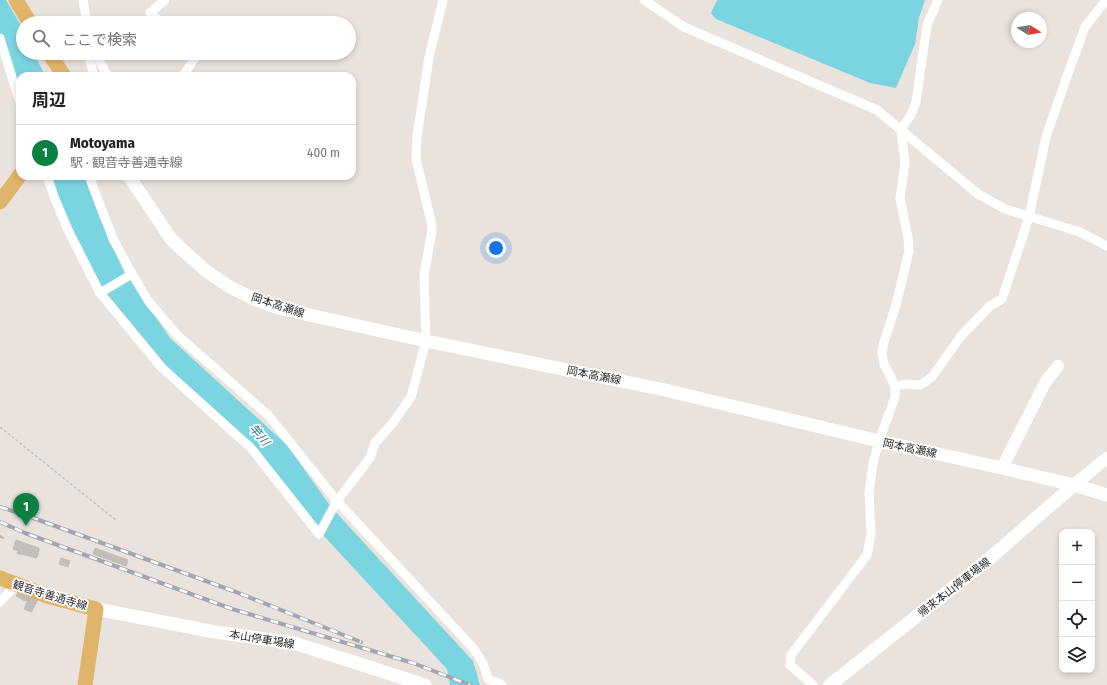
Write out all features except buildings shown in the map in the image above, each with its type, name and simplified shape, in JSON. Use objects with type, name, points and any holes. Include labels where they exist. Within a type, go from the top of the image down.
[{"type":"main road","points":[[16,0],[26,16]]},
{"type":"main road","points":[[54,60],[61,72]]},
{"type":"main road","points":[[0,202],[16,180]]},
{"type":"main road","name":"岡本高瀬線","points":[[132,180],[171,239],[206,271],[228,286],[252,298],[278,308],[426,342],[665,390],[879,441],[1074,485],[1107,496]]},
{"type":"main road","name":"帰来本山停車場線","points":[[830,685],[990,558],[1074,485]]},
{"type":"main road","name":"観音寺善通寺線","points":[[0,578],[47,596],[96,609],[85,685]]},
{"type":"main road","name":"本山停車場線","points":[[96,609],[215,632],[294,643],[425,685]]},
{"type":"street","points":[[79,0],[82,16]]},
{"type":"street","points":[[83,0],[86,16]]},
{"type":"street","points":[[153,16],[150,14],[165,0]]},
{"type":"street","points":[[48,180],[69,232],[102,293],[161,367],[251,448],[319,534],[336,503],[370,458],[375,443],[392,424],[411,397],[426,342],[424,275],[432,231],[416,158],[416,137],[429,57],[443,0]]},
{"type":"street","points":[[644,0],[684,27],[877,110],[978,194],[1005,209],[1080,232],[1107,246]]},
{"type":"street","points":[[813,685],[790,665],[791,656],[867,555],[871,534],[869,493],[873,463],[879,441],[895,397],[895,387],[884,365],[882,354],[909,251],[900,198],[905,163],[901,129],[911,116],[916,102],[927,25],[938,0]]},
{"type":"street","points":[[895,387],[905,384],[920,385],[932,377],[961,336],[990,306],[1002,299],[1029,217],[1046,137],[1066,79],[1085,27],[1106,0]]},
{"type":"street","points":[[0,38],[16,90]]},
{"type":"street","points":[[90,60],[93,72]]},
{"type":"street","points":[[99,60],[105,72]]},
{"type":"street","points":[[186,72],[193,60]]},
{"type":"street","points":[[91,180],[113,239],[130,275],[149,302],[178,336],[269,416],[336,503],[473,648],[483,663],[488,679],[502,685]]},
{"type":"street","points":[[102,293],[130,275]]},
{"type":"street","points":[[1002,468],[1045,383],[1058,366]]},
{"type":"street","points":[[1074,485],[1107,458]]},
{"type":"street","points":[[0,602],[16,585]]},
{"type":"path","points":[[0,427],[117,521]]},
{"type":"water","points":[[0,0],[6,0],[16,17],[16,60],[37,60],[43,72],[16,72],[16,77],[0,34]]},
{"type":"water","points":[[717,0],[925,0],[919,18],[915,44],[896,88],[870,83],[716,19],[711,13]]},
{"type":"water","name":"竿川","points":[[52,180],[86,180],[99,216],[126,276],[130,279],[170,338],[287,445],[331,507],[473,661],[480,685],[450,685],[447,669],[323,535],[253,444],[175,376],[102,288],[65,214]]},
{"type":"railway","points":[[0,507],[236,592],[361,642]]},
{"type":"railway","points":[[0,522],[25,533],[232,609],[413,663],[470,685]]},
{"type":"place","name":"Motoyama","points":[[26,526]]}]
